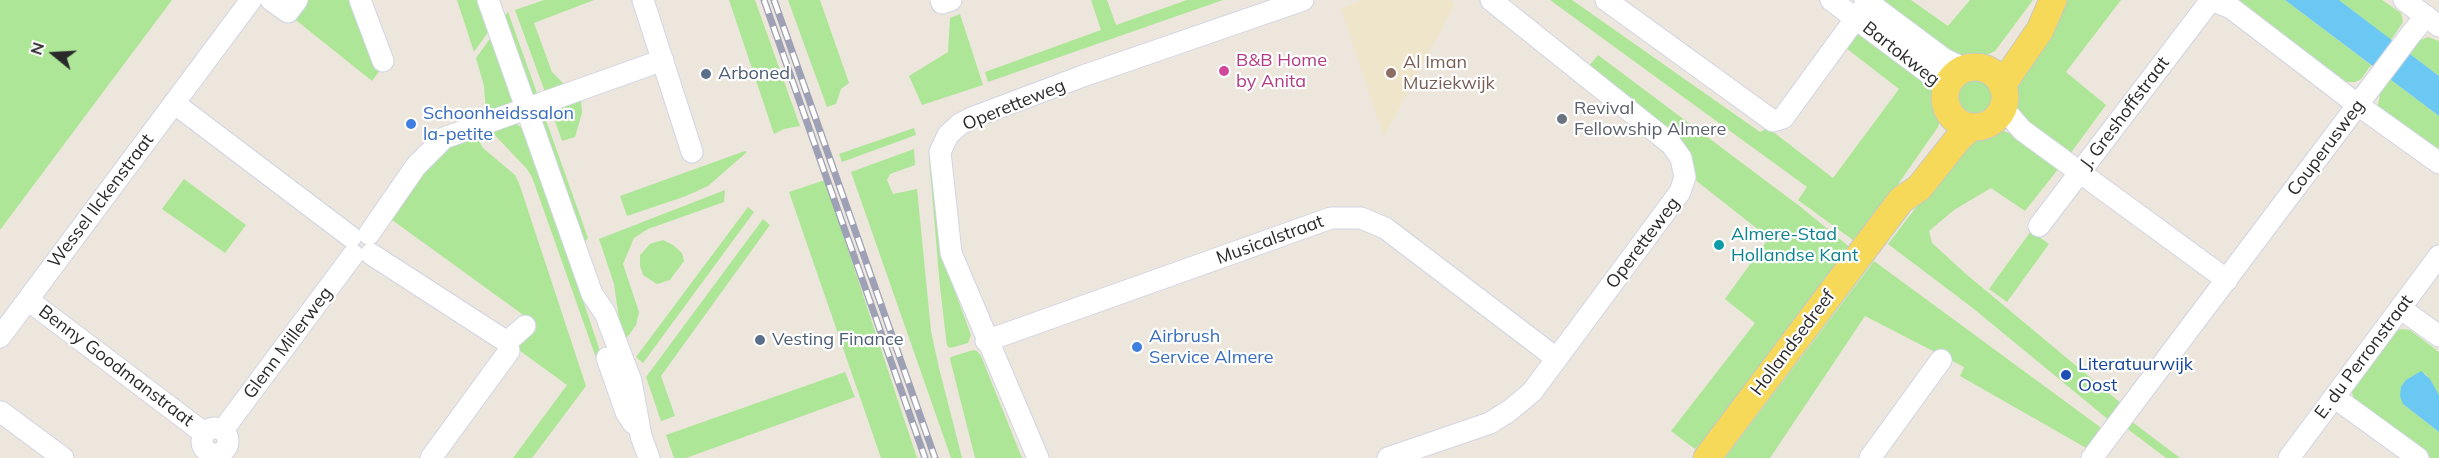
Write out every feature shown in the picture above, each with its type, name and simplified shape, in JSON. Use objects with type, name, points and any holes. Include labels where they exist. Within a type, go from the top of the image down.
[{"type":"main road","name":"Hollandsedreef","points":[[1707,458],[1901,200],[1907,179],[1945,130],[2011,69],[2040,30],[2052,0]]},
{"type":"street","name":"Wessel Ilckenstraat","points":[[0,337],[251,0]]},
{"type":"street","points":[[271,0],[288,12],[297,0]]},
{"type":"street","points":[[360,0],[383,61]]},
{"type":"street","points":[[488,0],[592,294],[605,313],[631,381],[641,436],[649,458]]},
{"type":"street","points":[[643,0],[692,152]]},
{"type":"street","points":[[941,0],[942,3],[951,0]]},
{"type":"street","name":"Operetteweg","points":[[1038,458],[986,341],[951,253],[940,152],[948,135],[960,124],[974,117],[1083,76],[1303,0]]},
{"type":"street","name":"Operetteweg","points":[[1388,458],[1490,423],[1532,392],[1680,192],[1684,177],[1681,158],[1671,144],[1491,0]]},
{"type":"street","points":[[1606,0],[1773,121],[1784,118],[1864,5]]},
{"type":"street","name":"Bartokweg","points":[[1831,0],[1864,5],[1944,59],[1977,98]]},
{"type":"street","points":[[2211,0],[2231,8],[2358,105],[2439,163]]},
{"type":"street","name":"J. Greshoffstraat","points":[[2039,226],[2211,0]]},
{"type":"street","points":[[2404,0],[2433,21]]},
{"type":"street","name":"Bartokweg","points":[[1864,5],[1934,77],[1977,98]]},
{"type":"street","name":"Couperusweg","points":[[2092,458],[2405,41],[2433,21]]},
{"type":"street","name":"Glenn Millerweg","points":[[217,446],[416,166],[444,138],[663,60]]},
{"type":"street","points":[[1977,98],[2227,280]]},
{"type":"street","points":[[174,103],[361,245],[507,342],[509,351],[431,458]]},
{"type":"street","name":"Musicalstraat","points":[[986,341],[1331,218],[1360,218],[1385,228],[1556,358]]},
{"type":"street","name":"E. du Perronstraat","points":[[2289,458],[2439,256]]},
{"type":"street","name":"Benny Goodmanstraat","points":[[28,300],[217,446]]},
{"type":"street","points":[[2400,308],[2439,336]]},
{"type":"street","points":[[507,342],[525,326]]},
{"type":"street","points":[[1870,458],[1941,360]]},
{"type":"street","points":[[2334,397],[2418,458]]},
{"type":"street","points":[[0,414],[1,412],[63,458]]},
{"type":"shaded area","name":"Al Iman Muziekwijk","points":[[1363,0],[1450,0],[1455,4],[1384,137],[1341,8]]},
{"type":"green space","points":[[0,0],[172,0],[0,230]]},
{"type":"green space","points":[[304,0],[353,0],[384,65],[372,81],[292,17]]},
{"type":"green space","points":[[457,0],[481,0],[491,28],[474,52]]},
{"type":"green space","points":[[544,0],[594,0],[534,23],[552,72],[566,86],[545,92],[515,10]]},
{"type":"green space","points":[[729,0],[755,0],[800,126],[784,129],[774,134]]},
{"type":"green space","points":[[788,0],[820,0],[849,83],[841,89],[836,104],[827,107]]},
{"type":"green space","points":[[1091,0],[1107,0],[1116,25],[1187,0],[1223,0],[988,82],[985,72],[1101,30]]},
{"type":"green space","points":[[1550,0],[1572,0],[1760,132],[1768,128],[1833,178],[1899,89],[1846,48],[1858,33],[1934,84],[1940,98],[1942,116],[1938,127],[1857,243],[1798,200],[1807,187]]},
{"type":"green space","points":[[1885,0],[1911,0],[1948,26],[1970,0],[2033,0],[1995,51],[1977,60],[1962,61],[1886,6]]},
{"type":"green space","points":[[2066,0],[2121,0],[2066,72],[2106,105],[2070,154],[2026,121],[2017,111],[2013,90]]},
{"type":"green space","points":[[2233,0],[2285,0],[2371,65],[2361,79],[2355,82],[2338,79]]},
{"type":"green space","points":[[2339,0],[2382,0],[2401,13],[2403,22],[2391,40]]},
{"type":"green space","points":[[508,12],[538,96],[531,94],[502,19]]},
{"type":"green space","points":[[960,14],[983,85],[922,105],[909,76],[948,52],[950,18]]},
{"type":"green space","points":[[494,33],[514,103],[486,113],[484,86],[476,58]]},
{"type":"green space","points":[[2428,37],[2439,41],[2439,76],[2410,54],[2418,41]]},
{"type":"green space","points":[[1598,55],[1802,208],[1852,249],[1724,420],[1695,449],[1671,431],[1755,323],[1725,299],[1769,238],[1694,179],[1589,66]]},
{"type":"green space","points":[[1975,79],[1988,84],[1993,97],[1988,110],[1975,115],[1962,110],[1957,97],[1962,84]]},
{"type":"green space","points":[[2390,79],[2439,116],[2439,154],[2381,111],[2378,106],[2380,93]]},
{"type":"green space","points":[[581,100],[582,113],[575,137],[562,141],[550,107]]},
{"type":"green space","points":[[543,112],[588,238],[582,246],[540,121]]},
{"type":"green space","points":[[516,123],[527,133],[605,366],[601,372],[532,177],[490,130]]},
{"type":"green space","points":[[914,128],[916,135],[842,162],[839,154]]},
{"type":"green space","points":[[1997,128],[2018,137],[2059,168],[2025,211],[1991,188],[1954,210],[1929,231],[1932,243],[2122,404],[2110,421],[1974,309],[1888,244],[1972,134],[1984,133]]},
{"type":"green space","points":[[476,136],[483,148],[515,175],[519,183],[586,386],[532,458],[513,458],[567,385],[516,348],[533,322],[388,217],[440,148]]},
{"type":"green space","points":[[914,149],[915,165],[890,174],[887,180],[893,194],[917,189],[931,331],[962,458],[951,458],[851,172]]},
{"type":"green space","points":[[747,152],[708,186],[627,216],[620,196]]},
{"type":"green space","points":[[933,156],[944,262],[971,335],[968,343],[950,348],[947,346],[940,287],[929,159]]},
{"type":"green space","points":[[184,179],[246,225],[225,253],[162,209]]},
{"type":"green space","points":[[825,180],[917,458],[881,458],[789,192]]},
{"type":"green space","points":[[725,190],[724,202],[648,229],[634,238],[623,264],[639,312],[636,325],[626,339],[619,319],[614,284],[599,239]]},
{"type":"green space","points":[[748,207],[754,212],[643,363],[636,357]]},
{"type":"green space","points":[[763,219],[770,225],[661,376],[675,416],[661,421],[646,377]]},
{"type":"green space","points":[[2031,231],[2049,244],[2007,302],[1989,289]]},
{"type":"green space","points":[[663,240],[682,253],[684,261],[670,280],[657,284],[643,275],[640,255],[650,244]]},
{"type":"green space","points":[[1874,261],[2100,427],[2098,436],[2088,449],[1960,376],[1964,367],[1865,316],[1770,458],[1725,458]]},
{"type":"green space","points":[[2396,330],[2410,330],[2439,352],[2439,395],[2425,373],[2403,404],[2439,432],[2439,458],[2431,458],[2356,402],[2351,391]]},
{"type":"green space","points":[[973,350],[981,356],[1022,458],[975,458],[950,359]]},
{"type":"green space","points":[[845,372],[855,397],[686,458],[674,458],[666,435]]},
{"type":"green space","points":[[2131,421],[2180,458],[2166,458],[2125,427]]},
{"type":"water","points":[[2285,0],[2339,0],[2439,76],[2439,116]]},
{"type":"water","points":[[2421,371],[2430,379],[2439,395],[2439,432],[2403,404],[2400,396],[2401,387],[2406,380]]},
{"type":"railway","points":[[764,0],[925,458]]},
{"type":"railway","points":[[774,0],[935,458]]},
{"type":"place","name":"B&B Home by Anita","points":[[1224,71]]},
{"type":"place","name":"Al Iman Muziekwijk","points":[[1391,73]]},
{"type":"place","name":"Arboned","points":[[706,74]]},
{"type":"place","name":"Revival Fellowship Almere","points":[[1562,119]]},
{"type":"place","name":"Schoonheidssalon la-petite","points":[[411,124]]},
{"type":"place","name":"Almere-Stad Hollandse Kant","points":[[1719,245]]},
{"type":"place","name":"Vesting Finance","points":[[760,340]]},
{"type":"place","name":"Airbrush Service Almere","points":[[1137,347]]},
{"type":"place","name":"Literatuurwijk Oost","points":[[2066,375]]}]
